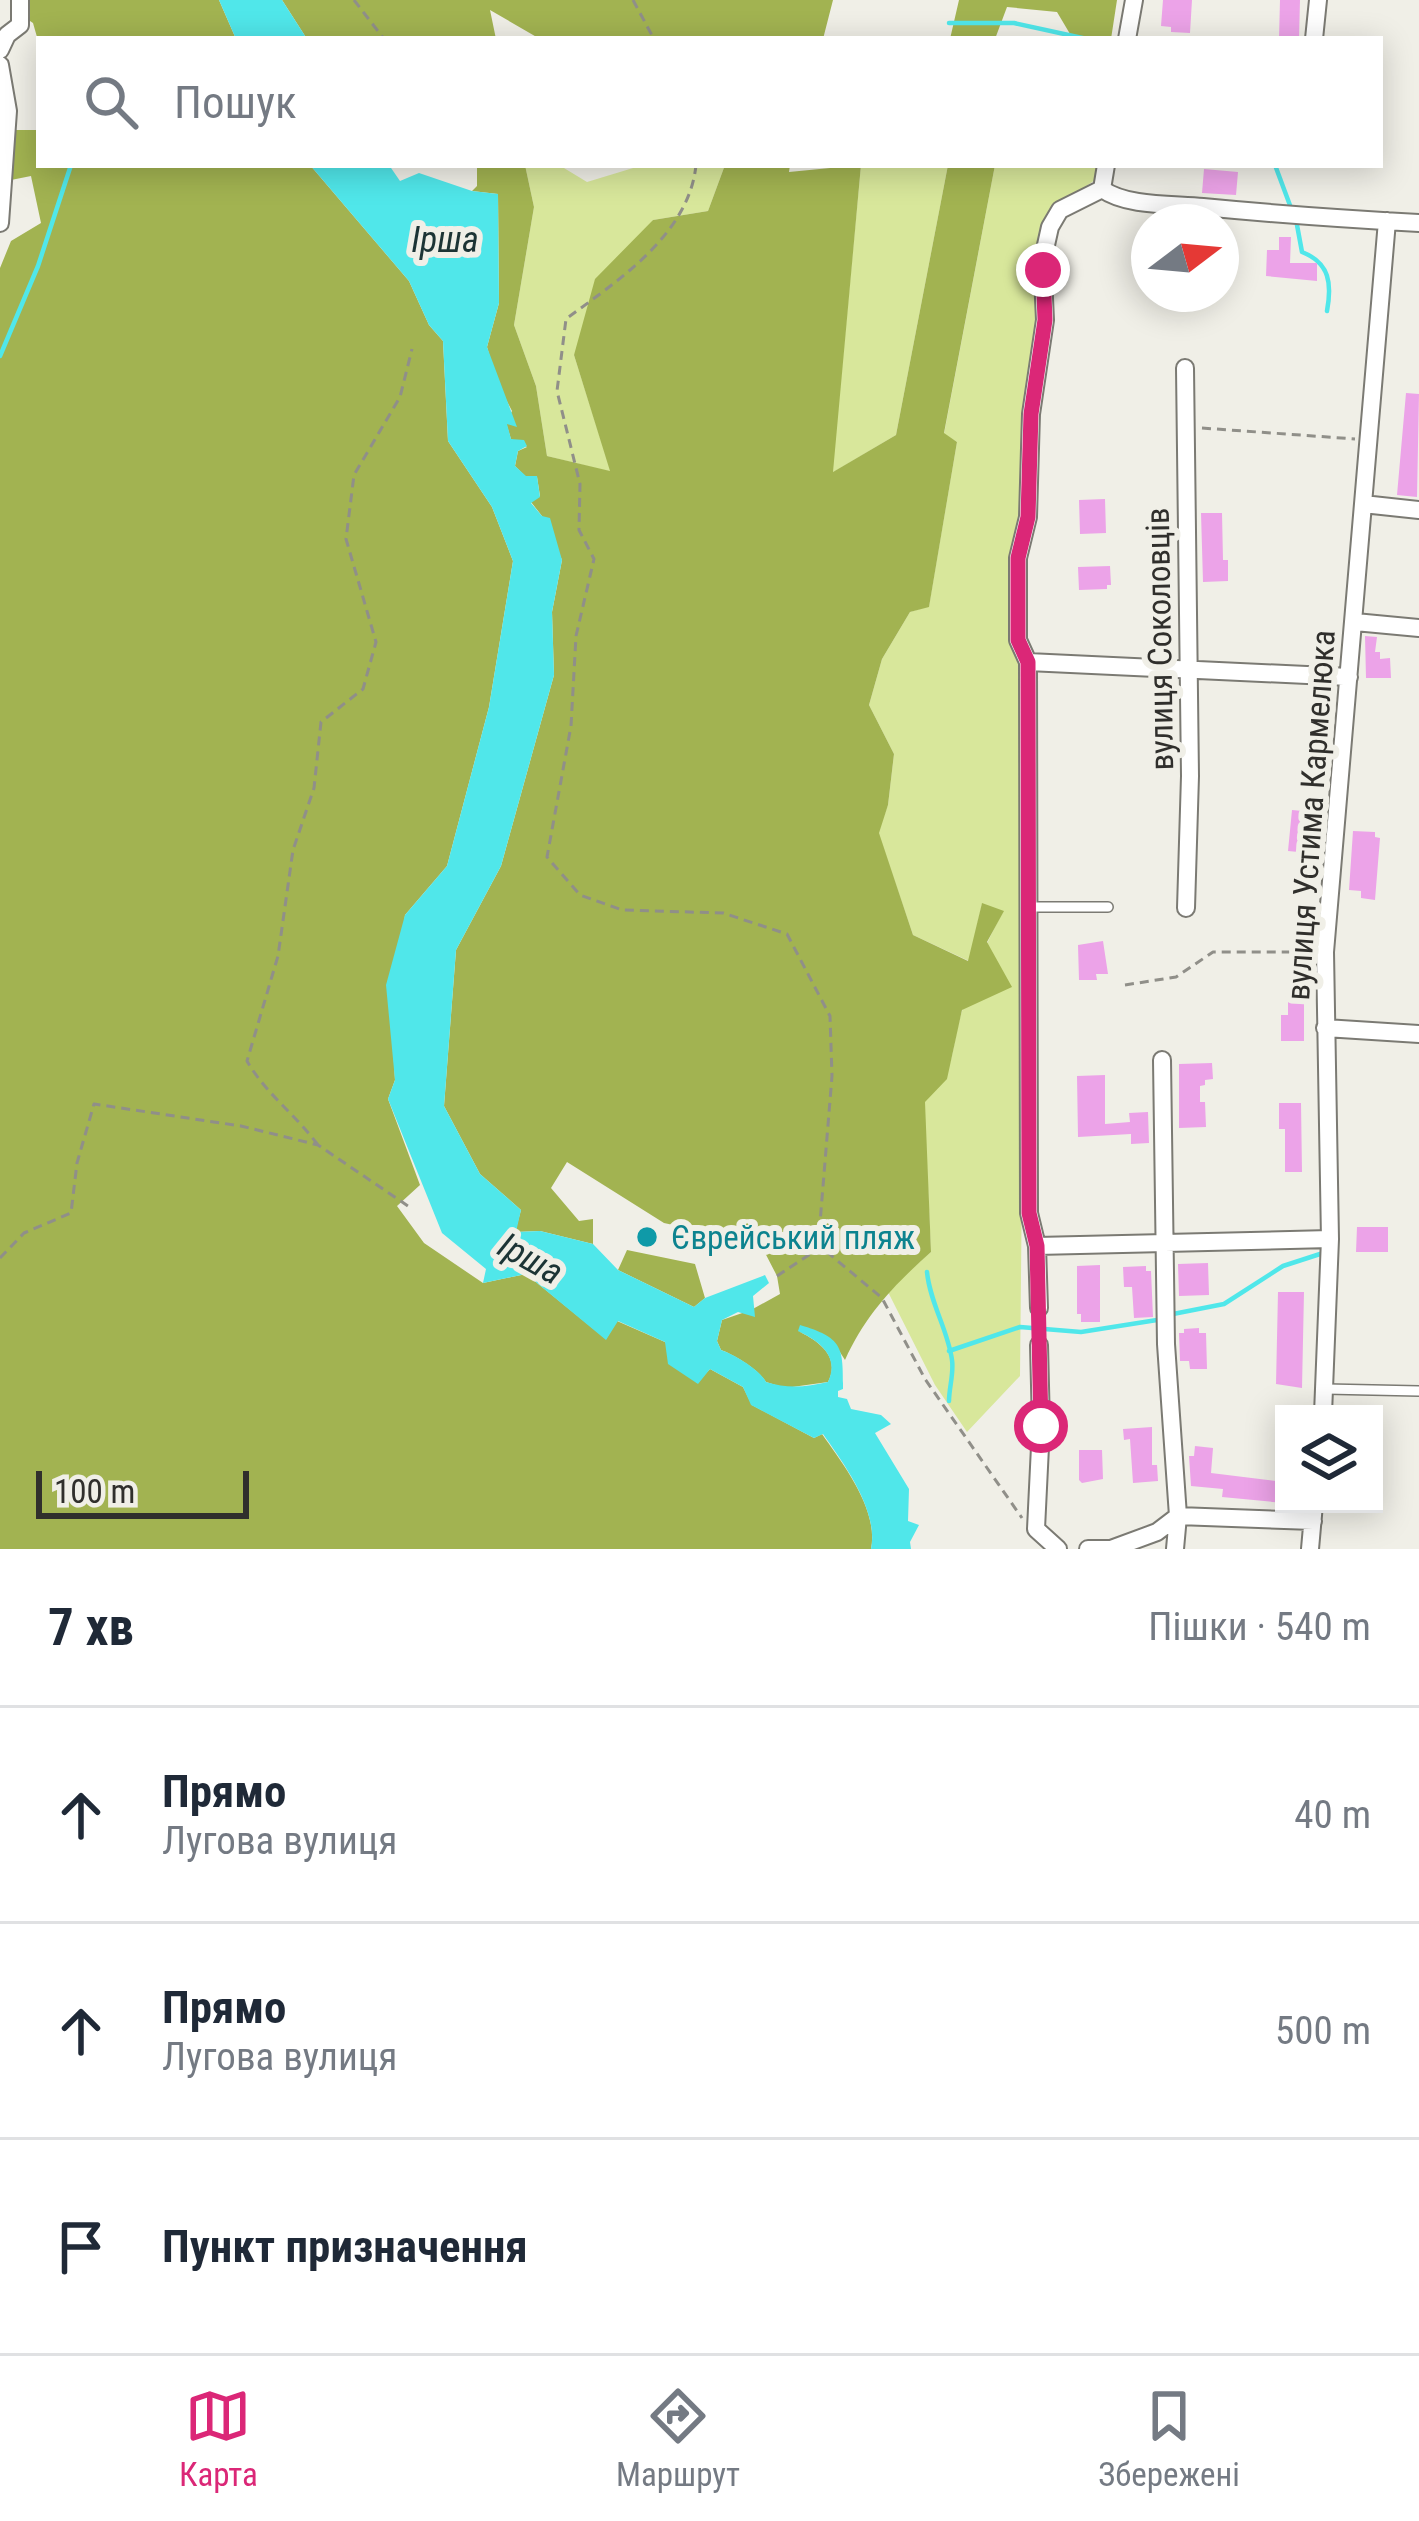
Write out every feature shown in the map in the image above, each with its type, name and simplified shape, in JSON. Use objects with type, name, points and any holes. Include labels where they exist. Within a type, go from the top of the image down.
[{"type":"street","points":[[0,50],[7,35],[20,26],[20,0]]},
{"type":"street","points":[[1128,36],[1134,0]]},
{"type":"street","points":[[1314,36],[1318,0]]},
{"type":"street","points":[[0,65],[8,111],[0,223]]},
{"type":"street","points":[[1102,189],[1106,168]]},
{"type":"street","points":[[1102,189],[1119,197],[1180,205],[1419,223]]},
{"type":"street","points":[[1039,1308],[1037,1246],[1029,1213],[1028,662],[1018,640],[1018,558],[1028,517],[1031,414],[1045,320],[1043,277],[1050,227],[1060,210],[1102,189]]},
{"type":"street","name":"вулиця Устима Кармелюка","points":[[1324,1405],[1330,1239],[1325,952],[1387,221]]},
{"type":"street","name":"вулиця Соколовців","points":[[1185,368],[1190,671],[1186,908]]},
{"type":"street","points":[[1363,504],[1419,510]]},
{"type":"street","points":[[1355,622],[1419,628]]},
{"type":"street","points":[[1028,662],[1348,677]]},
{"type":"street","points":[[1325,1028],[1419,1034]]},
{"type":"street","points":[[1162,1060],[1166,1344],[1178,1516],[1175,1549]]},
{"type":"street","points":[[1037,1246],[1330,1239]]},
{"type":"street","points":[[1040,1346],[1036,1529],[1058,1549]]},
{"type":"street","points":[[1088,1549],[1110,1549],[1157,1532],[1178,1516],[1280,1513]]},
{"type":"street","points":[[1310,1549],[1314,1513]]},
{"type":"lane","points":[[1028,907],[1108,907]]},
{"type":"lane","points":[[1326,1390],[1419,1391]]},
{"type":"path","points":[[354,0],[382,36]]},
{"type":"path","points":[[633,0],[652,36]]},
{"type":"path","points":[[696,168],[694,184],[665,237],[566,319],[557,391],[580,484],[579,530],[594,559],[576,636],[571,726],[547,857],[580,895],[622,910],[723,913],[787,934],[830,1016],[832,1076],[821,1247],[882,1298],[949,1416],[1016,1511],[1036,1529]]},
{"type":"path","points":[[408,1206],[319,1144],[282,1108],[247,1061],[278,956],[292,850],[314,788],[321,722],[363,689],[376,642],[346,538],[354,476],[400,397],[412,349]]},
{"type":"path","points":[[1187,427],[1368,440]]},
{"type":"path","points":[[1125,985],[1176,977],[1213,952],[1325,952]]},
{"type":"path","points":[[0,1258],[24,1233],[70,1213],[76,1163],[94,1104],[241,1126],[319,1144]]},
{"type":"path","points":[[777,1276],[821,1247]]},
{"type":"green space","points":[[18,0],[219,0],[235,36],[37,36],[33,23],[18,13]]},
{"type":"green space","points":[[282,0],[833,0],[824,36],[535,36],[490,10],[495,36],[305,36]]},
{"type":"green space","points":[[959,0],[1117,0],[1111,36],[1071,36],[1057,12],[1007,7],[996,36],[951,36]]},
{"type":"green space","points":[[11,130],[36,130],[36,168],[313,168],[409,281],[429,325],[443,341],[448,441],[492,507],[513,561],[489,707],[447,866],[405,915],[392,1030],[395,1080],[388,1099],[420,1185],[397,1206],[424,1243],[483,1283],[526,1274],[606,1339],[617,1321],[665,1342],[697,1383],[710,1369],[743,1387],[752,1405],[814,1438],[822,1434],[865,1503],[871,1549],[0,1549],[0,268],[11,241],[41,223],[31,176],[6,181]]},
{"type":"green space","points":[[477,168],[526,168],[534,207],[514,325],[536,386],[547,456],[610,471],[574,355],[595,279],[653,220],[708,211],[724,168],[790,168],[789,172],[861,168],[833,472],[896,435],[947,168],[994,168],[944,433],[957,442],[929,607],[910,612],[882,659],[869,705],[894,754],[888,805],[879,833],[913,935],[968,961],[982,903],[1004,911],[987,942],[1012,987],[962,1010],[947,1079],[925,1102],[931,1252],[882,1301],[845,1360],[836,1346],[798,1331],[830,1358],[828,1382],[785,1388],[766,1382],[746,1363],[721,1350],[717,1341],[722,1320],[780,1294],[777,1276],[762,1247],[706,1249],[696,1230],[664,1223],[567,1162],[551,1188],[579,1221],[593,1219],[593,1244],[540,1231],[515,1232],[521,1210],[480,1174],[444,1106],[456,950],[501,866],[554,675],[552,612],[562,560],[531,502],[540,496],[537,477],[526,477],[515,466],[518,451],[527,447],[511,439],[506,423],[512,411],[487,347],[499,303],[498,194],[472,191],[477,186]]},
{"type":"green space","points":[[526,168],[564,168],[587,182],[633,168],[724,168],[708,211],[653,220],[574,355],[611,472],[547,456],[536,386],[514,325],[534,207]]},
{"type":"green space","points":[[861,168],[947,168],[896,435],[832,473]]},
{"type":"green space","points":[[994,168],[1097,168],[1095,180],[1049,212],[1012,601],[1013,639],[1027,676],[1020,1376],[967,1432],[935,1385],[887,1290],[931,1252],[924,1102],[948,1068],[971,983],[1003,912],[982,904],[969,961],[913,935],[878,832],[888,805],[894,754],[869,705],[882,659],[910,612],[929,606],[957,442],[944,434]]},
{"type":"green space","points":[[627,1250],[695,1264],[705,1298],[694,1307],[618,1270]]},
{"type":"water","points":[[219,0],[282,0],[305,36],[235,36]]},
{"type":"water","name":"Ірша","points":[[313,168],[391,168],[400,181],[419,173],[472,191],[498,194],[499,303],[487,347],[517,427],[507,424],[511,439],[524,440],[527,446],[518,451],[515,466],[526,476],[537,476],[540,497],[531,503],[550,518],[562,560],[552,612],[554,675],[501,866],[456,950],[444,1106],[480,1174],[521,1210],[516,1232],[540,1231],[593,1244],[618,1270],[694,1307],[705,1298],[765,1275],[769,1283],[753,1296],[755,1317],[738,1312],[722,1320],[717,1341],[721,1350],[746,1363],[766,1382],[805,1386],[828,1382],[831,1364],[820,1345],[798,1331],[800,1325],[833,1340],[842,1364],[843,1389],[838,1397],[847,1399],[851,1409],[881,1415],[891,1424],[875,1433],[909,1489],[908,1521],[919,1525],[911,1549],[871,1549],[865,1504],[823,1434],[814,1438],[751,1405],[743,1387],[710,1369],[698,1384],[668,1364],[665,1342],[618,1321],[606,1340],[526,1274],[483,1283],[486,1269],[442,1233],[388,1099],[395,1080],[386,985],[405,915],[447,866],[489,707],[513,561],[492,507],[448,441],[443,341],[429,325],[409,281]]},
{"type":"building","points":[[1163,0],[1192,0],[1190,33],[1161,26]]},
{"type":"building","points":[[1280,0],[1300,0],[1299,36],[1279,36]]},
{"type":"building","points":[[1204,169],[1238,172],[1236,195],[1202,193]]},
{"type":"building","points":[[1279,237],[1291,237],[1290,263],[1317,263],[1317,281],[1266,276],[1267,250],[1279,250]]},
{"type":"building","points":[[1406,393],[1419,394],[1417,497],[1397,495]]},
{"type":"building","points":[[1105,499],[1106,533],[1080,534],[1079,500]]},
{"type":"building","points":[[1201,513],[1222,513],[1228,581],[1203,582]]},
{"type":"building","points":[[1173,514],[1173,527],[1168,527],[1173,580],[1151,582],[1151,515]]},
{"type":"building","points":[[1110,566],[1107,589],[1079,590],[1078,567]]},
{"type":"building","points":[[1365,636],[1377,637],[1375,652],[1380,652],[1380,659],[1390,658],[1391,678],[1366,678]]},
{"type":"building","points":[[1292,810],[1313,812],[1309,853],[1288,851]]},
{"type":"building","points":[[1353,831],[1375,832],[1380,838],[1375,900],[1349,890]]},
{"type":"building","points":[[1103,941],[1108,974],[1096,974],[1097,980],[1079,980],[1078,945]]},
{"type":"building","points":[[1288,983],[1311,983],[1311,1004],[1304,1004],[1304,1041],[1281,1041],[1281,1015],[1288,1015]]},
{"type":"building","points":[[1212,1063],[1213,1079],[1200,1086],[1206,1127],[1179,1128],[1179,1064]]},
{"type":"building","points":[[1105,1075],[1105,1124],[1130,1122],[1129,1113],[1148,1112],[1149,1143],[1131,1144],[1131,1134],[1078,1137],[1077,1076]]},
{"type":"building","points":[[1279,1103],[1301,1103],[1302,1172],[1285,1172],[1285,1129],[1279,1129]]},
{"type":"building","points":[[1357,1227],[1388,1227],[1388,1252],[1356,1252]]},
{"type":"building","points":[[1208,1263],[1209,1295],[1179,1296],[1178,1264]]},
{"type":"building","points":[[1100,1265],[1100,1322],[1081,1322],[1077,1266]]},
{"type":"building","points":[[1146,1266],[1151,1271],[1153,1317],[1134,1318],[1132,1287],[1124,1287],[1123,1267]]},
{"type":"building","points":[[1278,1292],[1304,1292],[1302,1388],[1276,1384]]},
{"type":"building","points":[[1199,1328],[1199,1333],[1206,1333],[1207,1369],[1190,1369],[1189,1361],[1180,1361],[1179,1333]]},
{"type":"building","points":[[1152,1427],[1152,1465],[1157,1465],[1158,1481],[1133,1483],[1130,1439],[1124,1440],[1123,1429]]},
{"type":"building","points":[[1195,1446],[1213,1448],[1211,1473],[1275,1481],[1275,1502],[1222,1497],[1223,1489],[1191,1486],[1189,1456],[1194,1456]]},
{"type":"building","points":[[1079,1450],[1102,1450],[1103,1479],[1079,1480]]},
{"type":"waterway","points":[[949,23],[1014,23],[1073,36]]},
{"type":"waterway","points":[[0,356],[38,266],[70,168]]},
{"type":"waterway","points":[[1276,168],[1291,208]]},
{"type":"waterway","points":[[1297,225],[1302,252],[1318,262],[1327,276],[1327,311]]},
{"type":"waterway","points":[[1173,1314],[1224,1304],[1283,1266],[1320,1254]]},
{"type":"waterway","points":[[927,1272],[952,1360],[949,1401]]},
{"type":"waterway","points":[[949,1351],[1020,1327],[1081,1332],[1157,1320]]},
{"type":"place","name":"Єврейський пляж","points":[[647,1237]]},
{"type":"route","points":[[1041,1426],[1037,1246],[1029,1213],[1028,662],[1018,640],[1018,558],[1028,517],[1030,425],[1045,320],[1043,270]]}]
